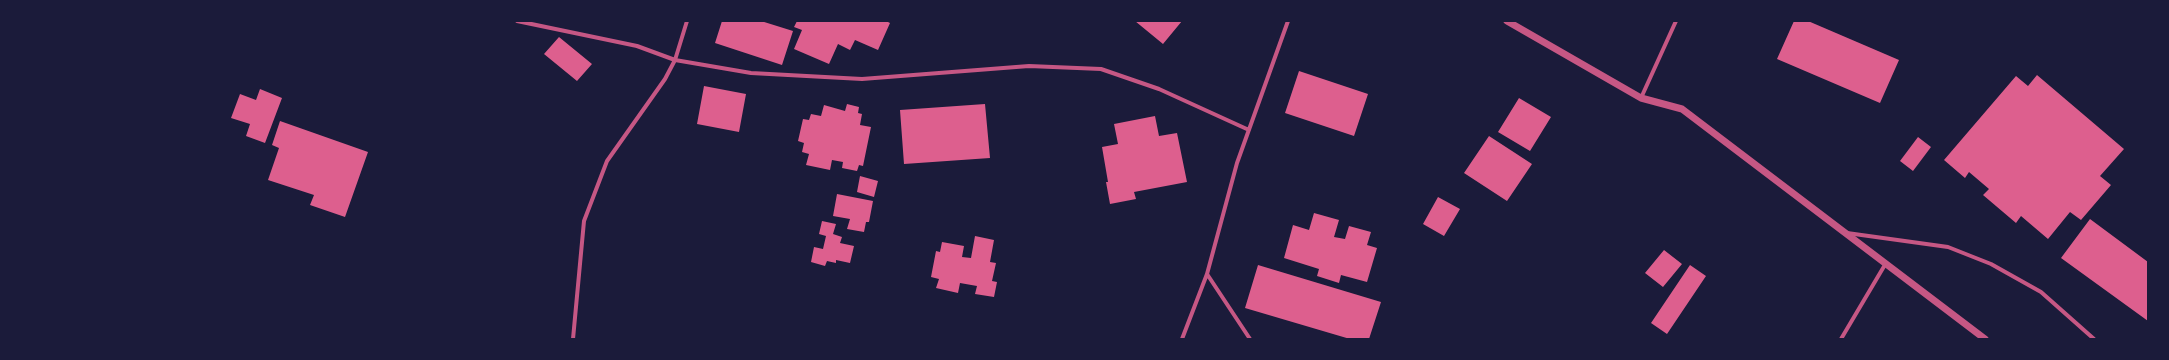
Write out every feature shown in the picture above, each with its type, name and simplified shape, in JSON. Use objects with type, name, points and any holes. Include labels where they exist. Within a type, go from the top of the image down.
[{"type":"street","points":[[517,21],[637,46],[675,60],[751,73],[862,79],[1029,66],[1101,69],[1159,89],[1249,130]]},
{"type":"street","points":[[573,339],[584,221],[607,161],[665,78],[675,60],[687,21]]},
{"type":"street","points":[[1182,339],[1207,274],[1237,163],[1288,21]]},
{"type":"street","points":[[1507,21],[1642,98],[1682,109],[1985,339]]},
{"type":"street","points":[[1642,98],[1676,21]]},
{"type":"street","points":[[1845,233],[1948,246],[1991,264],[2042,292],[2094,339]]},
{"type":"street","points":[[1841,339],[1886,263]]},
{"type":"street","points":[[1207,274],[1250,339]]},
{"type":"building","points":[[722,21],[761,21],[793,31],[782,65],[715,43]]},
{"type":"building","points":[[797,21],[886,21],[890,23],[878,50],[855,40],[850,50],[838,44],[829,64],[794,49],[802,30],[794,27]]},
{"type":"building","points":[[1135,21],[1182,21],[1163,44]]},
{"type":"building","points":[[1794,21],[1808,21],[1899,60],[1880,103],[1777,59]]},
{"type":"building","points":[[559,37],[592,64],[577,81],[544,54]]},
{"type":"building","points":[[1299,71],[1368,94],[1354,136],[1285,113]]},
{"type":"building","points":[[2037,75],[2124,149],[2100,176],[2111,185],[2081,220],[2070,212],[2048,239],[2021,216],[2016,223],[1983,195],[1989,189],[1969,172],[1965,178],[1944,160],[2016,76],[2028,86]]},
{"type":"building","points":[[704,86],[746,94],[739,132],[697,124]]},
{"type":"building","points":[[260,89],[282,98],[265,143],[246,136],[250,124],[231,118],[240,94],[256,100]]},
{"type":"building","points":[[1519,98],[1551,117],[1530,151],[1498,132]]},
{"type":"building","points":[[847,104],[859,107],[858,113],[862,114],[860,125],[871,127],[863,166],[859,165],[857,171],[842,168],[843,162],[832,160],[830,170],[806,165],[809,154],[802,152],[804,143],[798,141],[803,119],[809,120],[811,114],[821,116],[824,105],[845,111]]},
{"type":"building","points":[[985,104],[990,158],[904,164],[900,110]]},
{"type":"building","points":[[1155,116],[1159,136],[1177,133],[1187,182],[1134,192],[1136,199],[1110,204],[1102,147],[1118,144],[1114,124]]},
{"type":"building","points":[[280,121],[368,152],[345,217],[310,205],[314,195],[268,180],[279,148],[272,145]]},
{"type":"building","points":[[1489,136],[1532,164],[1507,201],[1464,173]]},
{"type":"building","points":[[1918,137],[1931,147],[1913,171],[1900,161]]},
{"type":"building","points":[[860,176],[878,181],[874,197],[857,192]]},
{"type":"building","points":[[837,194],[873,201],[869,222],[866,222],[864,232],[847,229],[850,219],[833,216]]},
{"type":"building","points":[[1438,197],[1460,209],[1444,236],[1423,224]]},
{"type":"building","points":[[1314,213],[1339,220],[1334,237],[1345,239],[1349,226],[1371,232],[1367,245],[1377,248],[1367,282],[1341,275],[1339,283],[1317,276],[1319,269],[1284,258],[1293,225],[1309,230]]},
{"type":"building","points":[[2090,219],[2148,262],[2148,321],[2061,258]]},
{"type":"building","points":[[822,221],[836,224],[833,234],[842,237],[840,243],[854,246],[850,263],[836,260],[836,263],[827,261],[825,266],[811,262],[814,247],[823,249],[826,236],[819,234]]},
{"type":"building","points":[[975,236],[994,240],[990,262],[996,263],[992,281],[997,282],[994,297],[975,294],[977,286],[960,283],[958,293],[936,288],[939,279],[931,277],[936,251],[940,252],[942,242],[964,246],[962,257],[971,258]]},
{"type":"building","points":[[1664,250],[1682,264],[1663,287],[1645,273]]},
{"type":"building","points":[[1258,265],[1381,302],[1369,339],[1350,339],[1245,308]]},
{"type":"building","points":[[1690,265],[1706,276],[1667,334],[1651,323]]}]
